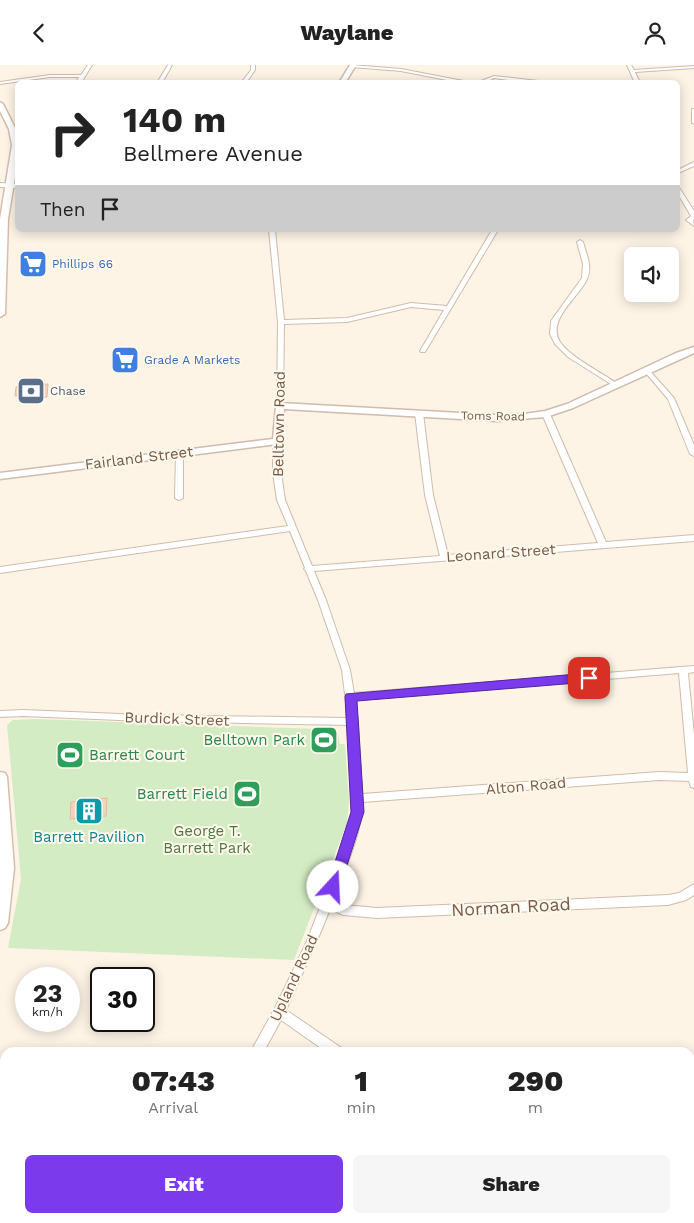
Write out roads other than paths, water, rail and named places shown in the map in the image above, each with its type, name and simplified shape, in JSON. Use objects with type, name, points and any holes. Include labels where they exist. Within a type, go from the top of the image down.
[{"type":"main road","points":[[0,104],[15,137]]},
{"type":"main road","points":[[0,314],[4,185],[15,151]]},
{"type":"main road","points":[[0,777],[8,857],[0,923]]},
{"type":"street","points":[[79,80],[90,65]]},
{"type":"street","points":[[161,80],[170,65]]},
{"type":"street","points":[[245,80],[253,70],[253,65]]},
{"type":"street","points":[[344,80],[352,65],[401,70],[456,80]]},
{"type":"street","points":[[629,65],[636,80]]},
{"type":"street","points":[[632,71],[693,68]]},
{"type":"street","points":[[21,80],[50,76],[81,76]]},
{"type":"street","points":[[486,80],[494,77],[520,80]]},
{"type":"street","points":[[0,83],[15,81]]},
{"type":"street","points":[[694,110],[694,123]]},
{"type":"street","points":[[680,171],[694,164]]},
{"type":"street","points":[[680,192],[694,217],[689,220],[694,224]]},
{"type":"street","name":"Belltown Road","points":[[272,232],[281,322],[278,441],[279,490],[291,528],[335,634],[346,670],[350,697]]},
{"type":"street","points":[[423,351],[494,232]]},
{"type":"street","points":[[580,242],[586,264],[586,278],[554,321],[554,334],[557,343],[570,356],[616,385]]},
{"type":"street","points":[[281,322],[347,320],[411,305],[448,308]]},
{"type":"street","name":"Toms Road","points":[[280,406],[512,418],[546,414],[570,406],[678,355],[694,350]]},
{"type":"street","points":[[647,371],[671,398],[694,454]]},
{"type":"street","points":[[419,413],[429,495],[444,557]]},
{"type":"street","points":[[546,414],[603,545]]},
{"type":"street","name":"Fairland Street","points":[[0,476],[278,441]]},
{"type":"street","points":[[179,453],[179,498]]},
{"type":"street","points":[[0,570],[291,528]]},
{"type":"street","name":"Leonard Street","points":[[308,569],[694,538]]},
{"type":"street","points":[[350,697],[694,669]]},
{"type":"street","points":[[683,670],[694,779]]},
{"type":"street","name":"Upland Road","points":[[259,1047],[279,1012],[327,903],[354,829],[358,798],[350,697]]},
{"type":"street","name":"Burdick Street","points":[[0,714],[353,722]]},
{"type":"street","name":"Alton Road","points":[[358,798],[659,776],[694,779]]},
{"type":"street","name":"Norman Road","points":[[327,903],[343,910],[377,913],[668,900],[682,897],[694,889]]},
{"type":"street","points":[[279,1012],[330,1047]]},
{"type":"place","name":"Phillips 66","points":[[33,264]]},
{"type":"place","name":"Grade A Markets","points":[[125,360]]},
{"type":"place","name":"Chase","points":[[31,391]]},
{"type":"place","name":"Belltown Park","points":[[324,740]]},
{"type":"place","name":"Barrett Court","points":[[70,755]]},
{"type":"place","name":"Barrett Field","points":[[247,794]]},
{"type":"place","name":"Barrett Pavilion","points":[[89,811]]},
{"type":"park label","name":"George T. Barrett Park","points":[[207,840]]}]
